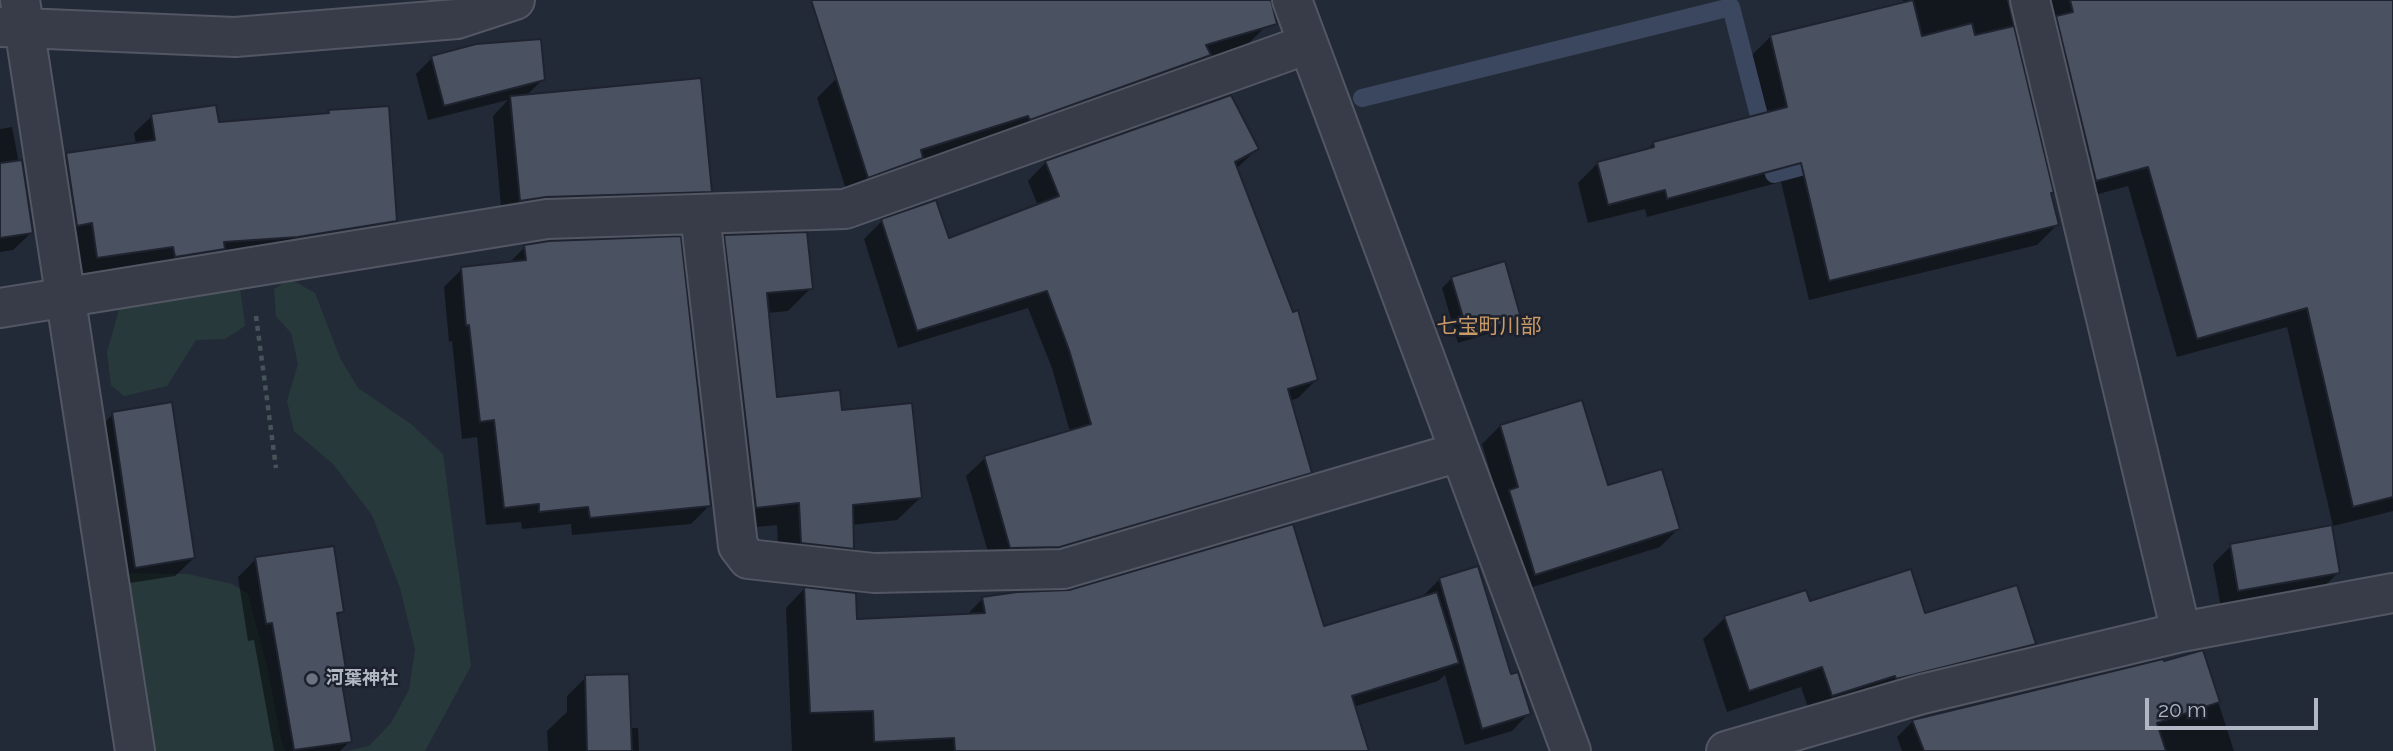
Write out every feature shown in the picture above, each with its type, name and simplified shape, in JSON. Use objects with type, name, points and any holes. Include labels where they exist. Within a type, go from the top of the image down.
[{"type":"street","points":[[135,751],[68,299],[15,19],[235,37],[457,19],[515,0]]},
{"type":"street","points":[[1292,0],[1571,751]]},
{"type":"street","points":[[2029,0],[2181,632]]},
{"type":"street","points":[[0,308],[547,219],[845,209],[1308,44]]},
{"type":"street","points":[[699,214],[738,546],[748,559],[874,573],[1063,569],[1459,452]]},
{"type":"street","points":[[1726,751],[1922,694],[2181,632],[2393,593]]},
{"type":"path","points":[[250,268],[276,468]]},
{"type":"shaded area","points":[[290,279],[315,293],[340,358],[358,388],[411,424],[443,454],[471,666],[425,751],[347,751],[369,746],[391,723],[409,690],[415,650],[400,588],[372,515],[333,464],[294,431],[287,401],[298,364],[291,333],[276,316],[274,289]]},
{"type":"shaded area","points":[[239,280],[245,326],[225,339],[196,340],[167,386],[124,396],[111,385],[107,352],[120,307]]},
{"type":"shaded area","points":[[125,573],[188,574],[232,584],[248,594],[267,666],[282,744],[286,751],[150,751]]},
{"type":"building","points":[[811,0],[1271,0],[1277,24],[1206,45],[1211,55],[1030,120],[1028,116],[921,150],[923,158],[868,178]]},
{"type":"building","points":[[1913,0],[1922,36],[1972,23],[1975,35],[2014,26],[2054,193],[2051,193],[2059,225],[1829,281],[1801,163],[1667,199],[1665,190],[1608,205],[1597,162],[1654,147],[1653,142],[1787,107],[1770,35]]},
{"type":"building","points":[[2070,0],[2393,0],[2393,497],[2353,507],[2307,308],[2197,339],[2148,167],[2096,181],[2056,16],[2073,12]]},
{"type":"building","points":[[541,39],[545,80],[444,106],[431,56],[476,44]]},
{"type":"building","points":[[701,78],[712,192],[546,197],[520,201],[510,96]]},
{"type":"building","points":[[1231,95],[1259,149],[1235,162],[1293,312],[1298,310],[1318,380],[1288,389],[1312,473],[1060,547],[1010,548],[984,456],[1091,424],[1069,350],[1047,291],[917,331],[881,219],[936,200],[949,238],[1059,196],[1045,161]]},
{"type":"building","points":[[216,105],[219,122],[389,106],[397,221],[298,237],[224,242],[225,249],[175,257],[173,247],[97,258],[92,223],[77,226],[66,153],[155,140],[151,114]]},
{"type":"building","points":[[22,160],[33,233],[0,238],[0,163]]},
{"type":"building","points":[[807,232],[813,289],[767,293],[777,397],[840,390],[842,410],[912,403],[922,498],[853,505],[854,549],[801,543],[799,503],[756,508],[724,235]]},
{"type":"building","points":[[681,236],[711,506],[590,518],[588,507],[539,512],[539,504],[504,508],[494,420],[480,422],[469,325],[466,326],[461,267],[526,260],[524,245],[549,241]]},
{"type":"building","points":[[1505,261],[1521,318],[1468,334],[1451,277]]},
{"type":"building","points":[[1582,400],[1608,485],[1662,469],[1680,529],[1535,575],[1509,490],[1518,487],[1500,425]]},
{"type":"building","points":[[172,402],[195,558],[135,568],[112,412]]},
{"type":"building","points":[[1293,524],[1324,626],[1437,592],[1459,663],[1352,696],[1369,751],[955,751],[954,738],[874,742],[873,711],[810,713],[804,587],[856,593],[857,619],[985,613],[982,597],[1017,592],[1069,590]]},
{"type":"building","points":[[2332,525],[2340,573],[2238,591],[2230,544]]},
{"type":"building","points":[[334,546],[344,612],[337,613],[346,670],[340,671],[352,742],[294,750],[272,623],[266,624],[255,557]]},
{"type":"building","points":[[1478,566],[1511,674],[1518,672],[1531,714],[1482,729],[1439,578]]},
{"type":"building","points":[[1911,569],[1925,613],[2017,585],[2036,644],[1896,679],[1895,676],[1832,696],[1822,667],[1749,691],[1724,616],[1806,590],[1810,601]]},
{"type":"building","points":[[2203,650],[2220,702],[2157,723],[2166,751],[1924,751],[1912,720],[2163,659],[2164,661]]},
{"type":"building","points":[[629,674],[632,751],[587,751],[585,675]]},
{"type":"waterway","points":[[1362,98],[1731,7],[1774,174],[1823,161]]},
{"type":"place","name":"河葉神社","points":[[312,679]]},
{"type":"district","name":"七宝町川部","points":[[1489,327]]}]
